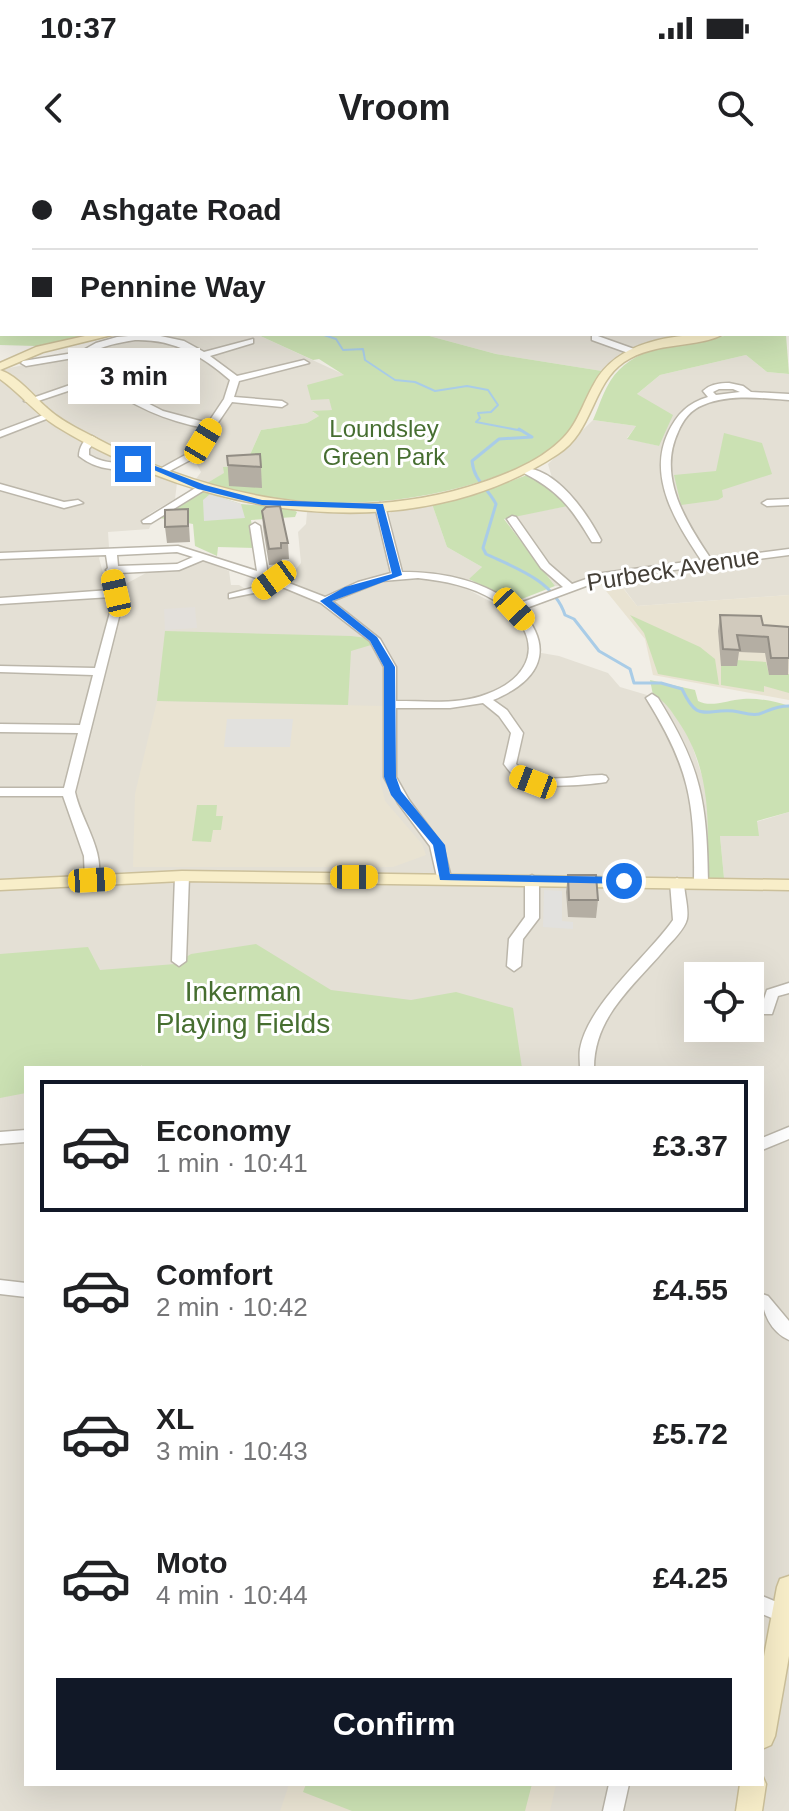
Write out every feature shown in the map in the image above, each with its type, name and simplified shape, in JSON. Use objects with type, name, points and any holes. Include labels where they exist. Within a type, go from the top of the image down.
[{"type":"street","points":[[9,364],[40,349],[101,336]]},
{"type":"street","points":[[9,364],[83,354],[100,344],[130,337],[170,336],[206,354],[235,379]]},
{"type":"street","points":[[585,344],[597,336],[634,352]]},
{"type":"street","points":[[9,364],[29,401],[49,416],[162,472],[202,487],[262,502],[380,506],[484,486],[525,470],[561,448],[589,412],[608,370],[634,352],[708,336]]},
{"type":"street","points":[[206,354],[250,341]]},
{"type":"street","points":[[83,354],[85,366],[99,378],[157,414],[212,427]]},
{"type":"street","points":[[235,379],[304,363]]},
{"type":"street","points":[[115,389],[154,377]]},
{"type":"street","points":[[29,401],[99,378]]},
{"type":"street","points":[[162,472],[191,456],[229,399],[235,379]]},
{"type":"street","points":[[708,562],[673,502],[666,452],[683,415],[696,405],[714,399],[789,397]]},
{"type":"street","points":[[229,399],[282,404]]},
{"type":"street","points":[[0,434],[49,416]]},
{"type":"street","points":[[92,439],[84,456],[100,466],[122,469],[140,461]]},
{"type":"street","points":[[525,470],[556,484],[572,499],[596,540]]},
{"type":"street","points":[[0,487],[64,505],[78,503]]},
{"type":"street","points":[[147,521],[202,487]]},
{"type":"street","points":[[772,501],[789,502]]},
{"type":"street","points":[[380,506],[397,575]]},
{"type":"street","points":[[512,519],[545,566],[568,586]]},
{"type":"street","points":[[255,526],[268,578]]},
{"type":"street","points":[[0,556],[178,549],[268,578],[325,601],[374,639],[390,667],[390,777],[395,792],[439,845],[444,877]]},
{"type":"street","points":[[92,880],[90,850],[86,836],[71,813],[69,792],[97,672],[117,605],[111,551]]},
{"type":"street","name":"Purbeck Avenue","points":[[514,609],[551,592],[613,574],[789,552]]},
{"type":"street","points":[[111,570],[179,567],[204,556]]},
{"type":"street","points":[[325,601],[348,589],[397,575],[442,578],[470,585],[514,609],[530,627],[537,651],[523,677],[485,699],[392,705]]},
{"type":"street","points":[[233,596],[260,589],[268,578]]},
{"type":"street","points":[[0,601],[116,593]]},
{"type":"street","points":[[0,669],[97,672]]},
{"type":"street","points":[[652,698],[681,742],[694,778],[702,831],[701,882]]},
{"type":"street","points":[[485,699],[503,713],[517,733],[510,764],[517,775],[541,782],[602,779]]},
{"type":"street","points":[[0,728],[83,729]]},
{"type":"street","points":[[0,792],[69,792]]},
{"type":"street","points":[[0,885],[182,876],[444,877],[789,885]]},
{"type":"street","points":[[179,961],[182,876]]},
{"type":"street","points":[[514,966],[512,944],[516,933],[532,918],[532,879]]},
{"type":"street","points":[[587,1066],[589,1038],[604,1011],[644,968],[680,920],[677,882]]},
{"type":"street","points":[[767,1011],[772,993],[789,988]]},
{"type":"street","points":[[765,1138],[789,1133]]},
{"type":"street","points":[[0,1138],[24,1136]]},
{"type":"street","points":[[0,1287],[24,1290]]},
{"type":"street","points":[[764,1303],[789,1333]]},
{"type":"street","points":[[764,1713],[773,1610],[789,1587]]},
{"type":"street","points":[[613,1811],[619,1786]]},
{"type":"street","points":[[749,1811],[753,1786]]},
{"type":"shaded area","points":[[127,336],[260,336],[345,375],[329,399],[333,410],[313,412],[319,416],[307,423],[261,430],[245,466],[224,468],[225,473],[207,483],[196,479],[201,472],[195,461],[184,456],[153,470],[177,483],[175,499],[149,514],[145,520],[152,522],[149,529],[108,532],[109,547],[99,558],[107,588],[122,586],[146,573],[177,570],[202,560],[229,571],[231,585],[239,585],[257,596],[287,580],[301,563],[298,532],[306,524],[307,512],[375,509],[387,556],[398,555],[389,514],[394,509],[432,504],[447,547],[482,567],[465,588],[512,613],[528,635],[530,651],[559,656],[608,673],[620,687],[664,700],[689,736],[708,794],[708,878],[724,878],[720,836],[758,836],[756,822],[789,812],[789,1811],[0,1811],[0,370],[80,353],[96,343]]},
{"type":"shaded area","points":[[429,336],[693,336],[626,352],[602,371],[496,354]]},
{"type":"shaded area","points":[[746,355],[767,372],[789,374],[789,595],[637,606],[613,574],[568,586],[555,586],[504,518],[578,504],[552,478],[548,464],[593,420],[636,426],[627,438],[659,446],[636,395],[660,375]]},
{"type":"shaded area","points":[[210,494],[241,504],[245,518],[204,521],[203,500]]},
{"type":"shaded area","points":[[615,578],[637,606],[789,595],[789,700],[653,675],[645,639],[598,581]]},
{"type":"shaded area","points":[[195,607],[197,628],[165,630],[164,609]]},
{"type":"shaded area","points":[[157,701],[383,706],[380,781],[385,801],[422,844],[426,855],[393,867],[133,867],[135,794]]},
{"type":"shaded area","points":[[227,719],[293,719],[290,747],[224,747]]},
{"type":"shaded area","points":[[544,890],[562,891],[562,921],[573,922],[573,929],[543,927]]},
{"type":"shaded area","points":[[288,1786],[556,1786],[550,1811],[280,1811]]},
{"type":"green space","points":[[0,336],[84,336],[36,346],[0,345]]},
{"type":"green space","name":"Loundsley Green Park","points":[[260,336],[429,336],[496,354],[602,371],[579,414],[558,443],[525,465],[482,481],[414,497],[345,503],[276,498],[207,483],[224,473],[223,467],[245,466],[261,430],[307,423],[319,416],[312,411],[332,410],[329,399],[311,400],[307,385],[344,375],[319,359],[313,360]]},
{"type":"green space","points":[[725,336],[786,336],[789,374],[767,372],[746,355],[660,375],[637,394],[673,415],[659,446],[627,439],[636,426],[593,420],[610,381],[619,370],[643,354],[672,345]]},
{"type":"green space","points":[[724,433],[762,443],[772,474],[722,490],[723,497],[718,500],[681,505],[674,475],[716,471]]},
{"type":"green space","points":[[527,475],[548,484],[568,506],[504,519],[555,586],[514,602],[469,579],[482,567],[447,547],[432,504],[488,490]]},
{"type":"green space","points":[[204,492],[241,504],[290,508],[297,512],[295,517],[251,520],[255,548],[218,547],[217,556],[195,546],[193,524],[160,518],[196,493]]},
{"type":"green space","points":[[630,615],[700,647],[715,659],[719,685],[658,674],[644,633]]},
{"type":"green space","points":[[165,631],[351,636],[367,638],[371,645],[351,651],[348,705],[157,701]]},
{"type":"green space","points":[[736,660],[766,662],[769,674],[789,674],[789,693],[764,686],[764,692],[721,685],[721,666],[737,666]]},
{"type":"green space","points":[[650,680],[695,690],[698,701],[703,703],[755,699],[789,706],[789,812],[757,821],[759,836],[720,836],[724,878],[707,878],[706,796],[697,758],[672,713],[653,695]]},
{"type":"green space","points":[[197,805],[217,805],[216,816],[223,816],[221,830],[213,830],[211,842],[192,841]]},
{"type":"green space","name":"Inkerman Playing Fields","points":[[256,944],[331,990],[411,1000],[456,992],[513,1008],[522,1066],[24,1066],[24,1093],[0,1098],[0,954],[88,947],[100,970],[175,964],[191,954]]},
{"type":"green space","points":[[305,1786],[531,1786],[525,1811],[352,1811],[303,1792]]},
{"type":"building","points":[[260,454],[261,467],[228,465],[227,456]]},
{"type":"building","points":[[280,506],[288,543],[281,543],[281,548],[269,549],[262,511],[266,507]]},
{"type":"building","points":[[188,509],[188,526],[165,527],[165,510]]},
{"type":"building","points":[[720,615],[761,616],[763,625],[789,627],[789,658],[771,658],[768,637],[737,635],[740,650],[723,649]]},
{"type":"building","points":[[568,875],[596,875],[598,900],[569,900]]},
{"type":"waterway","points":[[327,336],[336,339],[343,350],[363,349],[365,360],[395,380],[415,382],[435,391],[467,386],[488,390],[498,405],[491,412],[478,413],[480,418],[476,422],[522,431]]},
{"type":"waterway","points":[[522,431],[532,437],[499,439],[472,461],[478,479],[496,504],[483,548],[486,554],[543,584],[560,603],[565,615],[574,619],[599,651],[630,669],[634,683],[661,683],[682,689],[692,706],[702,712],[756,714],[789,706]]},
{"type":"route","points":[[133,464],[140,461],[202,487],[262,502],[347,508],[380,506],[397,575],[348,589],[325,601],[345,613],[374,639],[390,667],[390,777],[395,792],[439,845],[444,877],[624,881]]}]
